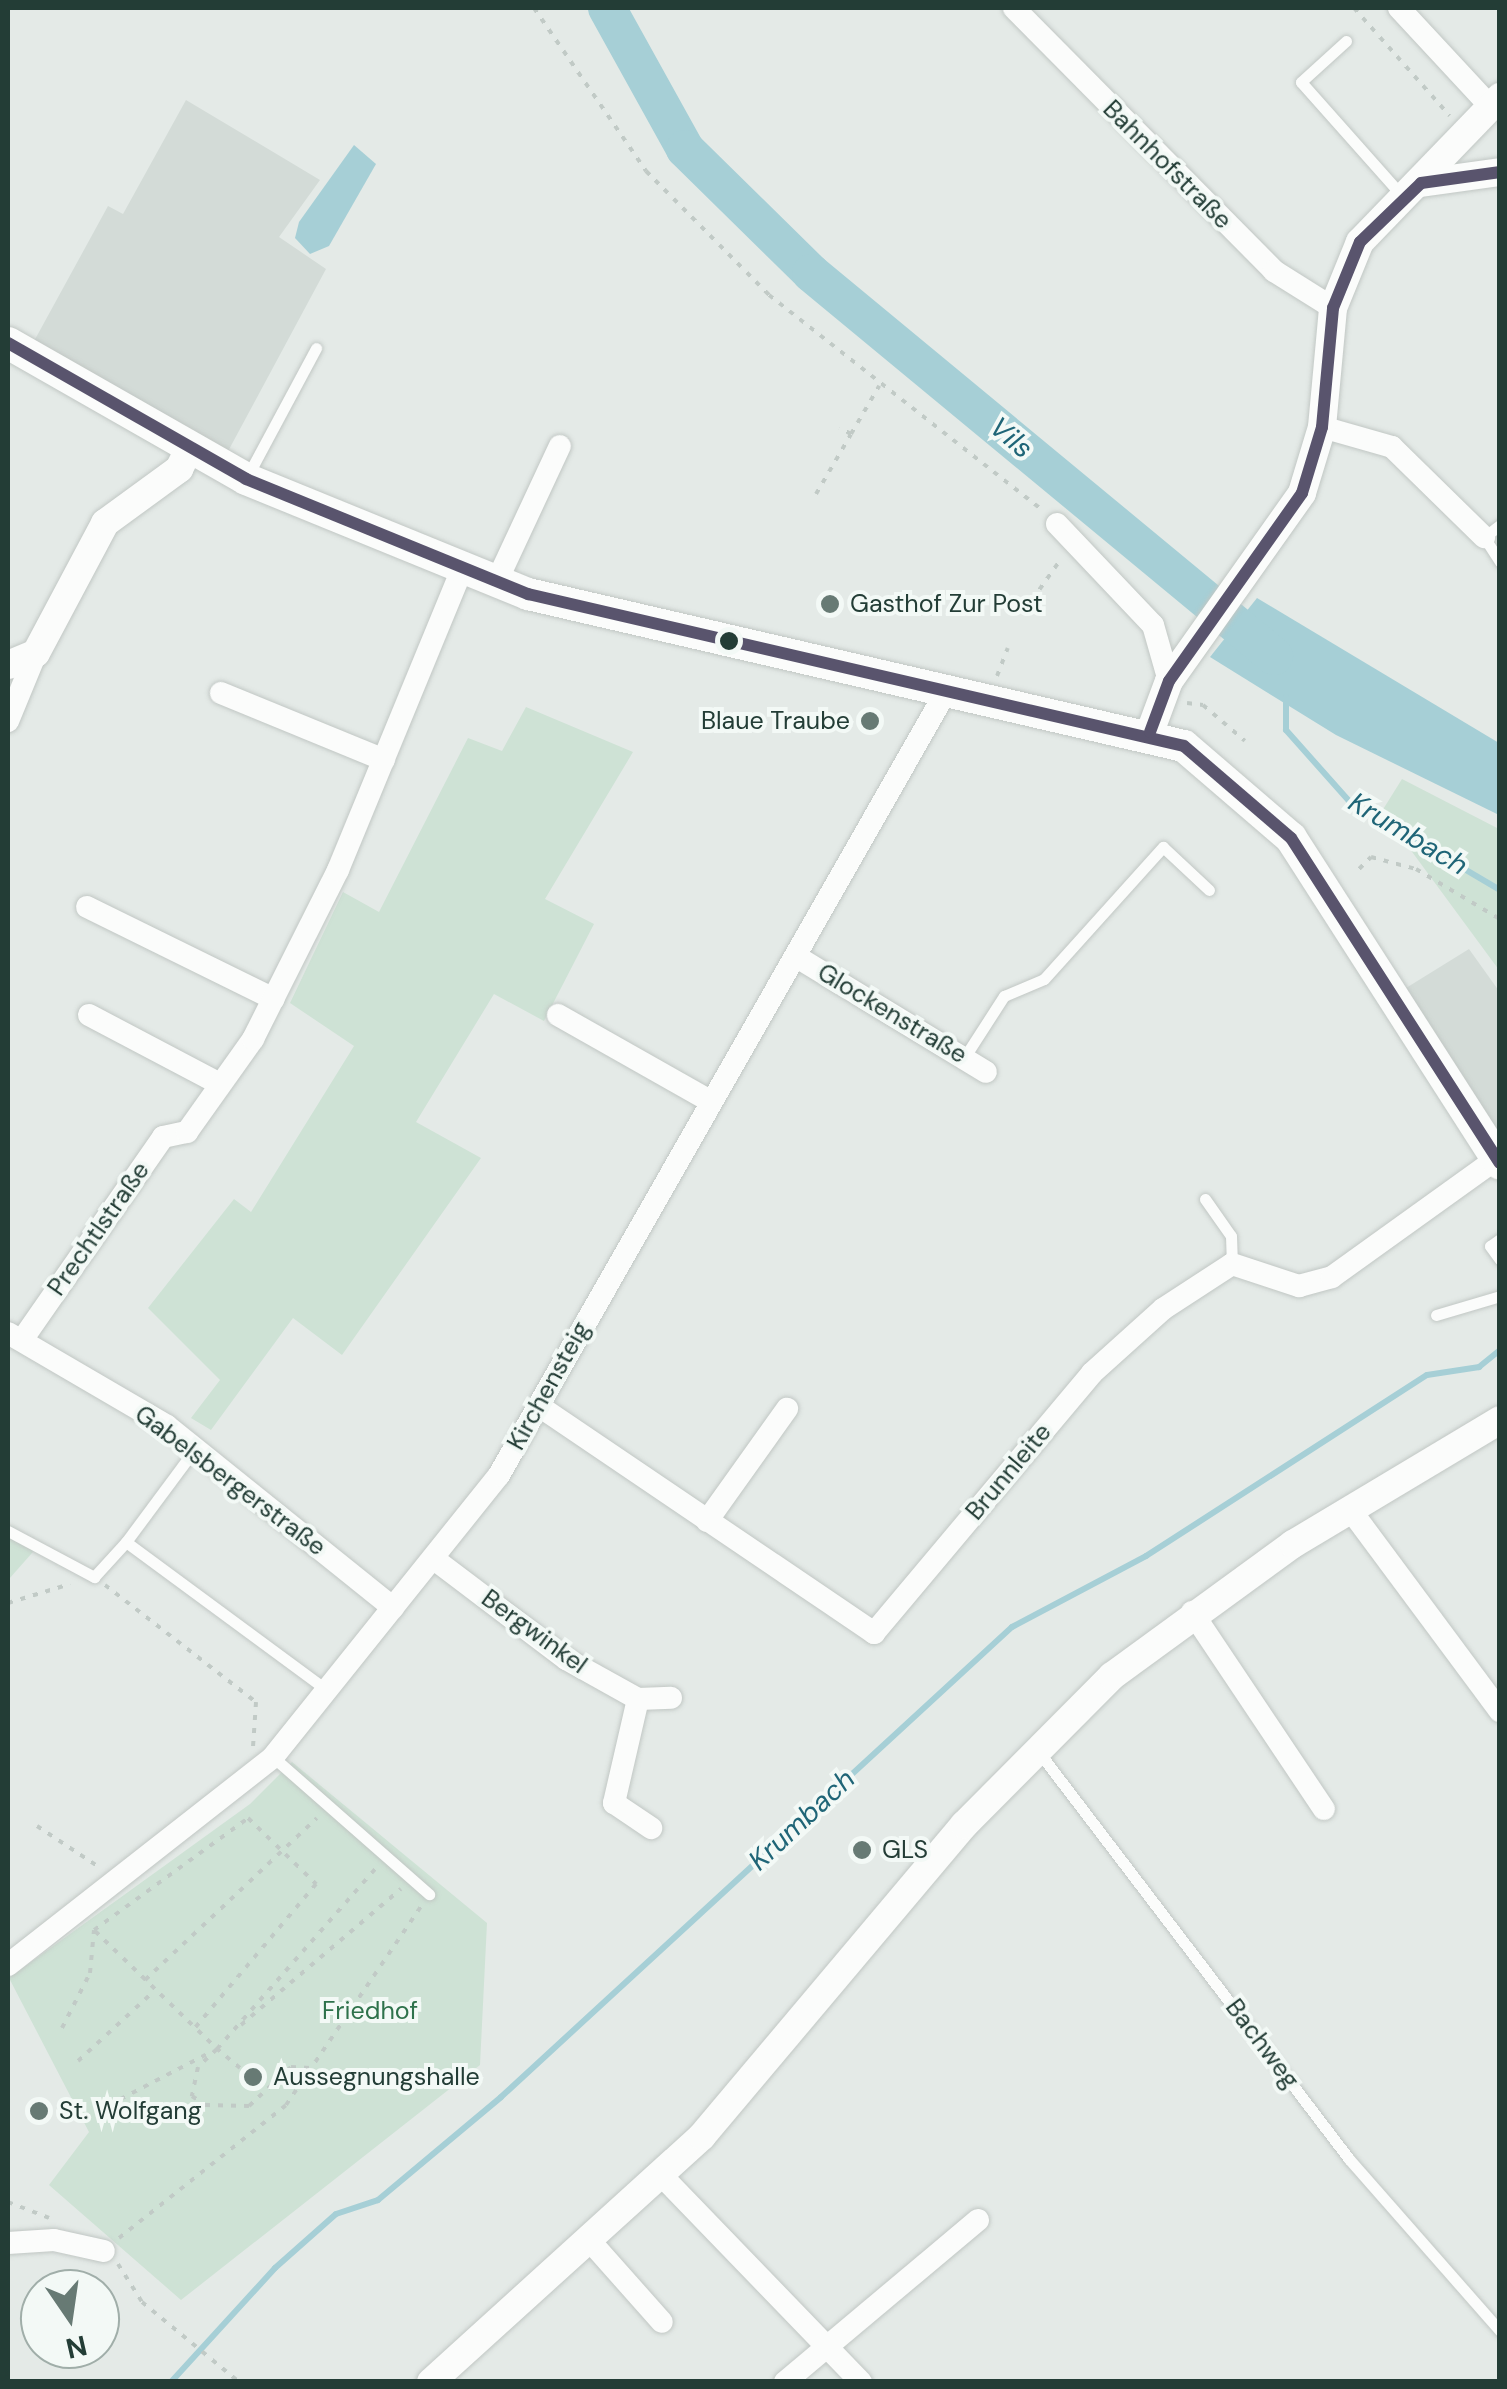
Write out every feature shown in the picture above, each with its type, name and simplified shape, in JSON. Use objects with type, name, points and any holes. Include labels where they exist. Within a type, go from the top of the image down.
[{"type":"main road","points":[[8,343],[246,479],[461,571],[680,634],[1150,732],[1213,763],[1291,838],[1498,1161]]},
{"type":"street","points":[[1150,732],[1171,680],[1260,564],[1302,493],[1322,427],[1333,308],[1360,242],[1466,133],[1497,111],[1399,8]]},
{"type":"street","name":"Bahnhofstraße","points":[[1012,9],[1274,270],[1333,308]]},
{"type":"street","points":[[1412,190],[1500,172]]},
{"type":"street","points":[[1322,427],[1392,447],[1492,531]]},
{"type":"street","points":[[496,583],[560,446]]},
{"type":"street","points":[[8,721],[36,653],[105,523],[179,469],[190,448]]},
{"type":"street","points":[[1057,524],[1153,625],[1171,680]]},
{"type":"street","name":"Prechtlstraße","points":[[15,1336],[163,1138],[187,1132],[274,999],[384,760],[461,571]]},
{"type":"street","points":[[8,665],[36,653]]},
{"type":"street","name":"Kirchensteig","points":[[8,1965],[86,1921],[274,1758],[500,1475],[708,1100],[797,957],[908,765],[946,690]]},
{"type":"street","points":[[221,694],[384,760]]},
{"type":"street","points":[[87,907],[274,999]]},
{"type":"street","name":"Glockenstraße","points":[[797,957],[986,1072]]},
{"type":"street","points":[[558,1014],[708,1100]]},
{"type":"street","points":[[89,1015],[220,1084]]},
{"type":"street","points":[[1232,1264],[1315,1284],[1498,1161]]},
{"type":"street","name":"Brunnleite","points":[[538,1406],[874,1633],[1092,1373],[1232,1264]]},
{"type":"street","name":"Gabelsbergerstraße","points":[[15,1336],[196,1449],[394,1608]]},
{"type":"street","points":[[706,1521],[787,1408]]},
{"type":"street","points":[[431,2382],[662,2175],[1036,1747],[1192,1612],[1350,1508],[1500,1420]]},
{"type":"street","points":[[1350,1508],[1500,1711]]},
{"type":"street","name":"Bergwinkel","points":[[434,1559],[566,1660],[638,1700]]},
{"type":"street","points":[[1192,1612],[1324,1809]]},
{"type":"street","points":[[652,1828],[614,1803],[638,1700],[672,1698]]},
{"type":"street","points":[[662,2175],[830,2342],[861,2382]]},
{"type":"street","points":[[785,2382],[978,2220]]},
{"type":"street","points":[[8,2243],[54,2240],[104,2251]]},
{"type":"street","points":[[590,2240],[662,2322]]},
{"type":"lane","points":[[1346,41],[1301,82],[1412,190]]},
{"type":"lane","points":[[246,479],[316,348]]},
{"type":"lane","points":[[1492,531],[1500,562]]},
{"type":"lane","points":[[964,1058],[1004,996],[1044,978],[1164,846],[1210,890]]},
{"type":"lane","points":[[1205,1199],[1231,1236],[1232,1264]]},
{"type":"lane","points":[[1500,1239],[1490,1246],[1500,1260]]},
{"type":"lane","points":[[1436,1315],[1500,1296]]},
{"type":"lane","points":[[8,1531],[94,1577],[126,1542],[196,1449]]},
{"type":"lane","points":[[126,1542],[327,1690]]},
{"type":"lane","name":"Bachweg","points":[[1036,1747],[1349,2159],[1500,2331]]},
{"type":"lane","points":[[274,1758],[390,1854],[430,1894]]},
{"type":"path","points":[[534,8],[646,170],[769,295],[1057,524]]},
{"type":"path","points":[[1354,8],[1466,133]]},
{"type":"path","points":[[816,494],[879,386]]},
{"type":"path","points":[[840,428],[851,434]]},
{"type":"path","points":[[1032,600],[1076,541]]},
{"type":"path","points":[[991,699],[1008,648]]},
{"type":"path","points":[[1171,680],[1244,741]]},
{"type":"path","points":[[1359,869],[1371,857],[1416,869],[1500,919]]},
{"type":"path","points":[[8,1603],[94,1577],[256,1702],[253,1752],[240,1763]]},
{"type":"path","points":[[86,1921],[248,1818],[316,1884],[193,2030]]},
{"type":"path","points":[[144,1980],[312,1823]]},
{"type":"path","points":[[37,1826],[100,1868],[115,1860]]},
{"type":"path","points":[[311,2068],[291,2067],[249,2106],[204,2105],[192,2096],[198,2066],[390,1854]]},
{"type":"path","points":[[233,2031],[316,1970],[413,1878]]},
{"type":"path","points":[[239,2382],[178,2336],[104,2251],[286,2105],[430,1894]]},
{"type":"path","points":[[86,1921],[193,2030],[240,2068]]},
{"type":"path","points":[[62,2028],[90,1972],[86,1921]]},
{"type":"path","points":[[78,2061],[154,1990]]},
{"type":"path","points":[[86,2117],[217,2049]]},
{"type":"shaded area","points":[[186,100],[320,180],[279,237],[326,269],[226,455],[33,343],[108,206],[123,214]]},
{"type":"shaded area","points":[[1469,949],[1499,991],[1499,1134],[1406,988]]},
{"type":"green space","points":[[526,707],[633,752],[545,899],[594,924],[544,1021],[494,994],[416,1122],[481,1158],[342,1355],[293,1318],[211,1430],[191,1418],[220,1380],[148,1308],[234,1199],[251,1212],[354,1046],[290,1003],[343,892],[379,912],[468,738],[502,751]]},
{"type":"green space","points":[[1402,779],[1499,829],[1499,970],[1407,845],[1372,827]]},
{"type":"green space","points":[[8,1527],[40,1544],[9,1579],[8,1579]]},
{"type":"green space","name":"Friedhof","points":[[292,1762],[487,1923],[480,2065],[181,2300],[49,2185],[89,2132],[9,1978],[250,1804]]},
{"type":"water","points":[[354,145],[376,164],[329,246],[310,254],[295,238],[299,222]]},
{"type":"water","points":[[1257,598],[1499,743],[1499,815],[1336,735],[1210,657]]},
{"type":"waterway","name":"Vils","points":[[607,8],[685,149],[811,273],[1274,656]]},
{"type":"waterway","name":"Krumbach","points":[[1286,697],[1286,730],[1349,801],[1500,890]]},
{"type":"waterway","name":"Krumbach","points":[[171,2382],[275,2268],[336,2214],[378,2200],[501,2097],[1012,1627],[1146,1556],[1427,1375],[1479,1367],[1500,1350]]},
{"type":"transit line","points":[[1150,732],[1169,681],[1302,493],[1322,427],[1333,308],[1360,242],[1421,183],[1500,172]]},
{"type":"transit line","points":[[8,343],[246,479],[528,594],[1184,746],[1291,838],[1500,1163]]},
{"type":"place","name":"Gasthof Zur Post","points":[[830,604]]},
{"type":"place","name":"Blaue Traube","points":[[870,721]]},
{"type":"place","name":"GLS","points":[[862,1850]]},
{"type":"place","name":"Aussegnungshalle","points":[[253,2077]]},
{"type":"place","name":"St. Wolfgang","points":[[39,2111]]}]
